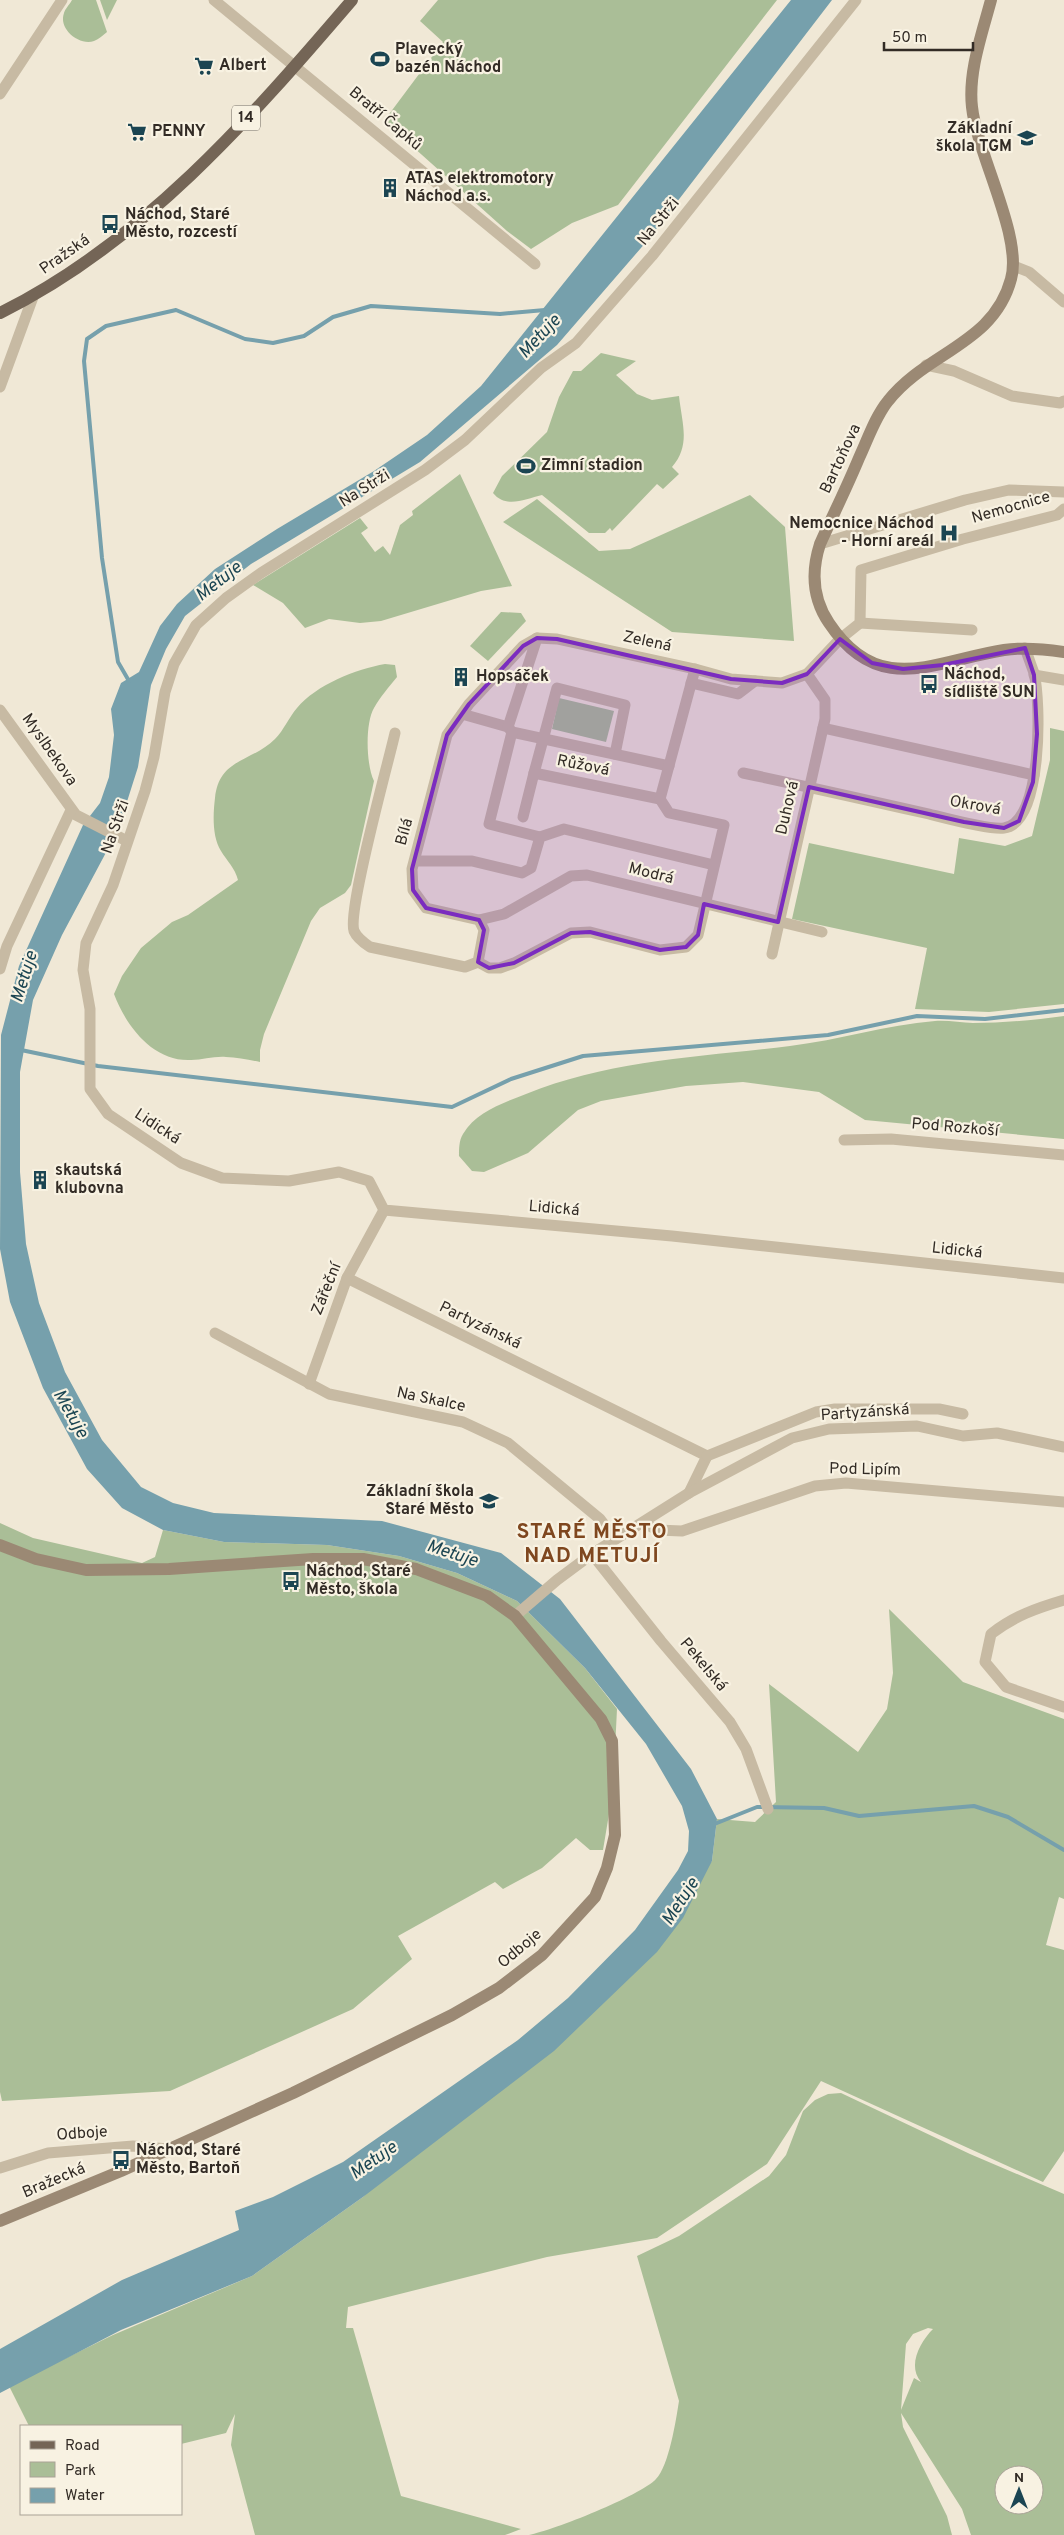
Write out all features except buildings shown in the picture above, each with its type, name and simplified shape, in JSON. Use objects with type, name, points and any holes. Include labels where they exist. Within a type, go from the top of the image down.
[{"type":"main road","name":"Pražská","points":[[0,313],[32,297],[135,224],[197,171],[296,65],[352,0]]},
{"type":"street","points":[[0,94],[62,0]]},
{"type":"street","name":"Bratří Čapků","points":[[214,0],[296,65],[535,264]]},
{"type":"street","name":"Na Strži","points":[[90,1089],[90,1009],[83,970],[86,943],[113,885],[122,839],[154,757],[164,692],[174,664],[196,625],[226,598],[261,572],[425,470],[465,440],[542,368],[576,343],[652,256],[856,0]]},
{"type":"street","name":"Bartoňova","points":[[991,0],[973,74],[972,106],[985,160],[1009,234],[1014,266],[1005,296],[987,324],[973,336],[926,365],[884,406],[820,544],[813,569],[814,586],[825,617],[840,639],[855,653],[872,663],[903,669],[943,666],[998,651],[1025,648],[1064,652]]},
{"type":"street","points":[[1014,266],[1029,272],[1060,298]]},
{"type":"street","points":[[0,387],[32,297]]},
{"type":"street","points":[[926,365],[954,371],[1012,396],[1060,403],[1064,401]]},
{"type":"street","name":"Nemocnice","points":[[820,544],[965,500],[1001,492],[1064,492]]},
{"type":"street","name":"Nemocnice","points":[[860,624],[861,570],[963,539],[1057,515],[1064,509]]},
{"type":"street","points":[[860,624],[972,630]]},
{"type":"street","name":"Zelená","points":[[536,638],[557,639],[695,669],[731,679],[782,683],[807,674],[840,639],[860,624]]},
{"type":"street","points":[[536,638],[523,646],[462,714],[543,739],[669,766]]},
{"type":"street","points":[[536,638],[510,729],[489,824],[540,837],[564,829],[714,865]]},
{"type":"street","name":"Okrová","points":[[743,772],[964,822],[1004,828],[1019,821],[1026,811],[1034,775],[1037,734],[1034,675],[1025,648]]},
{"type":"street","points":[[395,733],[356,893],[354,930],[362,941],[370,947],[465,967],[478,962],[489,968],[500,968],[514,963],[571,933],[590,932],[660,950],[686,947],[698,935],[724,825],[669,813],[660,799],[695,669]]},
{"type":"street","name":"Duhová","points":[[772,954],[823,728],[825,700],[807,674]]},
{"type":"street","points":[[1034,675],[1064,680]]},
{"type":"street","points":[[691,683],[738,694],[755,681]]},
{"type":"street","name":"Růžová","points":[[615,754],[625,705],[557,688],[534,773],[660,799]]},
{"type":"street","name":"Myslbekova","points":[[0,710],[73,812]]},
{"type":"street","name":"Bílá","points":[[462,714],[447,736],[412,869],[413,890],[426,908],[479,920]]},
{"type":"street","points":[[823,728],[1034,775]]},
{"type":"street","points":[[523,817],[534,773]]},
{"type":"street","points":[[0,968],[7,946],[73,812],[122,839]]},
{"type":"street","points":[[415,861],[472,861],[522,873],[531,868],[540,837]]},
{"type":"street","name":"Modrá","points":[[479,920],[504,914],[571,876],[587,875],[822,932]]},
{"type":"street","points":[[478,962],[484,930],[479,920]]},
{"type":"street","name":"Lidická","points":[[90,1089],[108,1114],[181,1162],[222,1178],[288,1181],[339,1172],[369,1181],[384,1210],[672,1236],[1064,1278]]},
{"type":"street","name":"Pod Rozkoší","points":[[844,1140],[891,1138],[1064,1155]]},
{"type":"street","name":"Zářeční","points":[[308,1384],[347,1278],[384,1210]]},
{"type":"street","name":"Partyzánská","points":[[347,1278],[707,1456],[816,1412],[836,1409],[930,1409],[963,1414]]},
{"type":"street","name":"Na Skalce","points":[[215,1333],[329,1394],[463,1422],[484,1431],[515,1449],[600,1520],[615,1539]]},
{"type":"street","name":"Partyzánská","points":[[519,1613],[557,1580],[615,1539],[644,1523],[689,1493],[792,1438],[829,1429],[917,1426],[962,1436],[997,1433],[1064,1447]]},
{"type":"street","points":[[689,1493],[707,1456]]},
{"type":"street","name":"Pod Lipím","points":[[644,1523],[657,1530],[668,1532],[682,1531],[815,1486],[846,1483],[1064,1502]]},
{"type":"street","name":"Odboje","points":[[0,1545],[36,1559],[86,1570],[170,1569],[313,1558],[363,1559],[416,1569],[451,1580],[519,1613],[601,1719],[612,1741],[616,1835],[607,1868],[595,1897],[542,1955],[499,1988],[452,2015],[293,2093],[121,2170]]},
{"type":"street","name":"Pekelská","points":[[592,1554],[661,1641],[730,1722],[746,1749],[768,1809]]},
{"type":"street","points":[[1064,1600],[1038,1607],[1009,1620],[991,1634],[985,1662],[1006,1687],[1064,1707]]},
{"type":"street","name":"Odboje","points":[[0,2168],[48,2153],[133,2146],[168,2149]]},
{"type":"street","name":"Bražecká","points":[[0,2221],[121,2170]]},
{"type":"highlighted area","points":[[537,638],[557,639],[731,679],[782,683],[807,674],[840,639],[872,663],[903,669],[943,665],[1025,648],[1034,675],[1037,734],[1033,782],[1019,821],[1004,828],[964,822],[809,787],[778,922],[704,904],[698,935],[686,947],[660,950],[590,932],[571,933],[514,963],[489,968],[478,962],[484,930],[479,920],[426,908],[413,890],[412,869],[447,735],[469,704],[523,646]]},
{"type":"green space","points":[[72,0],[96,0],[107,32],[96,40],[88,42],[76,39],[71,35],[64,25],[63,19],[65,11]]},
{"type":"green space","points":[[100,0],[117,0],[107,20]]},
{"type":"green space","points":[[438,0],[777,0],[618,205],[572,223],[531,249],[507,231],[384,121],[443,42],[420,21]]},
{"type":"green space","points":[[601,353],[636,361],[616,375],[637,394],[652,400],[679,396],[684,434],[682,451],[672,467],[679,474],[663,489],[657,484],[612,531],[610,528],[605,533],[589,533],[542,495],[510,502],[498,498],[493,493],[502,476],[547,432],[559,397],[573,371],[581,371]]},
{"type":"green space","points":[[460,474],[512,586],[481,591],[381,621],[360,623],[329,619],[305,628],[283,603],[253,585],[360,518],[368,528],[361,533],[375,552],[383,546],[390,555],[400,525],[413,515],[412,511]]},
{"type":"green space","points":[[750,495],[785,527],[794,641],[672,632],[503,522],[537,499],[599,551],[630,549]]},
{"type":"green space","points":[[501,612],[521,613],[526,621],[488,661],[470,646]]},
{"type":"green space","points":[[385,664],[395,665],[397,677],[376,704],[369,723],[368,755],[374,781],[351,885],[345,893],[320,908],[311,921],[264,1034],[260,1050],[260,1062],[230,1057],[191,1060],[177,1059],[165,1055],[143,1040],[126,1018],[114,994],[122,976],[141,948],[172,922],[188,915],[238,880],[233,868],[218,845],[215,832],[215,798],[223,775],[238,762],[275,739],[291,715],[315,692],[349,674]]},
{"type":"green space","points":[[559,698],[614,711],[606,742],[552,729]]},
{"type":"green space","points":[[1050,728],[1064,731],[1064,1004],[989,1012],[915,1009],[927,948],[792,919],[809,843],[954,874],[959,838],[1005,846],[1032,836],[1050,760]]},
{"type":"green space","points":[[1064,1016],[1064,1139],[865,1120],[819,1092],[743,1082],[686,1086],[601,1101],[578,1110],[528,1153],[484,1172],[472,1171],[459,1156],[460,1142],[463,1134],[468,1126],[483,1114],[526,1094],[590,1074],[656,1061],[790,1046],[917,1023],[940,1021],[996,1022]]},
{"type":"green space","points":[[0,1523],[33,1538],[142,1563],[155,1557],[163,1530],[224,1542],[327,1545],[399,1556],[457,1573],[517,1601],[585,1668],[617,1709],[613,1790],[603,1850],[590,1850],[576,1838],[542,1868],[503,1889],[495,1882],[398,1936],[412,1959],[353,2009],[170,2091],[2,2101],[0,2092]]},
{"type":"green space","points":[[889,1609],[963,1682],[1064,1719],[1064,1899],[1059,1897],[1046,1945],[1064,1950],[1064,2151],[1043,2182],[821,2081],[767,2164],[657,2238],[547,2257],[348,2307],[346,2328],[353,2328],[401,2496],[521,2529],[505,2535],[255,2535],[231,2445],[235,2414],[226,2433],[182,2444],[182,2425],[28,2425],[9,2386],[113,2335],[252,2276],[363,2197],[712,1861],[717,1819],[755,1822],[776,1802],[769,1684],[858,1752],[887,1709],[893,1673]]},
{"type":"green space","points":[[841,2093],[970,2154],[1064,2194],[1064,2535],[971,2535],[962,2509],[901,2413],[903,2427],[947,2516],[952,2535],[529,2535],[576,2520],[615,2503],[647,2486],[661,2473],[671,2442],[679,2401],[637,2256],[679,2236],[769,2176],[786,2155],[803,2111],[815,2100],[828,2094]],"holes":[[[928,2328],[933,2329],[920,2347],[915,2362],[917,2376],[921,2382],[914,2378],[901,2410],[906,2344],[913,2334]]]},
{"type":"water","name":"Metuje","points":[[791,0],[832,0],[647,241],[557,345],[420,462],[251,564],[185,616],[166,649],[151,685],[138,767],[118,830],[62,935],[33,1000],[20,1072],[20,1172],[26,1244],[39,1303],[65,1372],[102,1440],[141,1487],[173,1503],[214,1513],[382,1521],[501,1553],[560,1599],[691,1769],[717,1819],[712,1861],[683,1918],[657,1952],[554,2051],[363,2197],[252,2276],[121,2330],[0,2393],[0,2349],[122,2280],[239,2230],[235,2211],[273,2197],[343,2162],[518,2040],[568,1998],[635,1930],[678,1870],[688,1851],[689,1831],[682,1806],[646,1744],[585,1668],[517,1601],[457,1573],[399,1556],[327,1545],[224,1542],[163,1530],[122,1508],[87,1469],[43,1388],[10,1302],[0,1249],[1,1035],[19,966],[83,825],[100,803],[109,777],[114,735],[111,709],[121,683],[139,672],[160,626],[177,604],[215,569],[277,529],[374,471],[427,435],[481,386]]},
{"type":"waterway","name":"Metuje","points":[[129,681],[118,662],[102,558],[84,361],[87,339],[106,326],[176,310],[245,339],[273,343],[304,336],[333,317],[371,306],[500,314],[545,310]]},
{"type":"waterway","points":[[21,1050],[98,1066],[452,1107],[511,1079],[583,1056],[828,1035],[917,1016],[985,1019],[1064,1010]]},
{"type":"waterway","points":[[712,1825],[757,1807],[824,1808],[859,1816],[974,1806],[1008,1817],[1064,1850]]},
{"type":"place","name":"Plavecký bazén Náchod","points":[[380,59]]},
{"type":"place","name":"Albert","points":[[204,66]]},
{"type":"place","name":"PENNY","points":[[137,132]]},
{"type":"place","name":"Základní škola TGM","points":[[1027,138]]},
{"type":"place","name":"ATAS elektromotory Náchod a.s.","points":[[390,188]]},
{"type":"place","name":"Náchod, Staré Město, rozcestí","points":[[110,224]]},
{"type":"place","name":"Zimní stadion","points":[[526,466]]},
{"type":"place","name":"Nemocnice Náchod - Horní areál","points":[[949,533]]},
{"type":"place","name":"Hopsáček","points":[[461,677]]},
{"type":"place","name":"Náchod, sídliště SUN","points":[[929,684]]},
{"type":"place","name":"skautská klubovna","points":[[40,1180]]},
{"type":"place","name":"Základní škola Staré Město","points":[[489,1501]]},
{"type":"place","name":"Náchod, Staré Město, škola","points":[[291,1581]]},
{"type":"place","name":"Náchod, Staré Město, Bartoň","points":[[121,2160]]},
{"type":"district","name":"STARÉ MĚSTO NAD METUJÍ","points":[[592,1544]]}]
